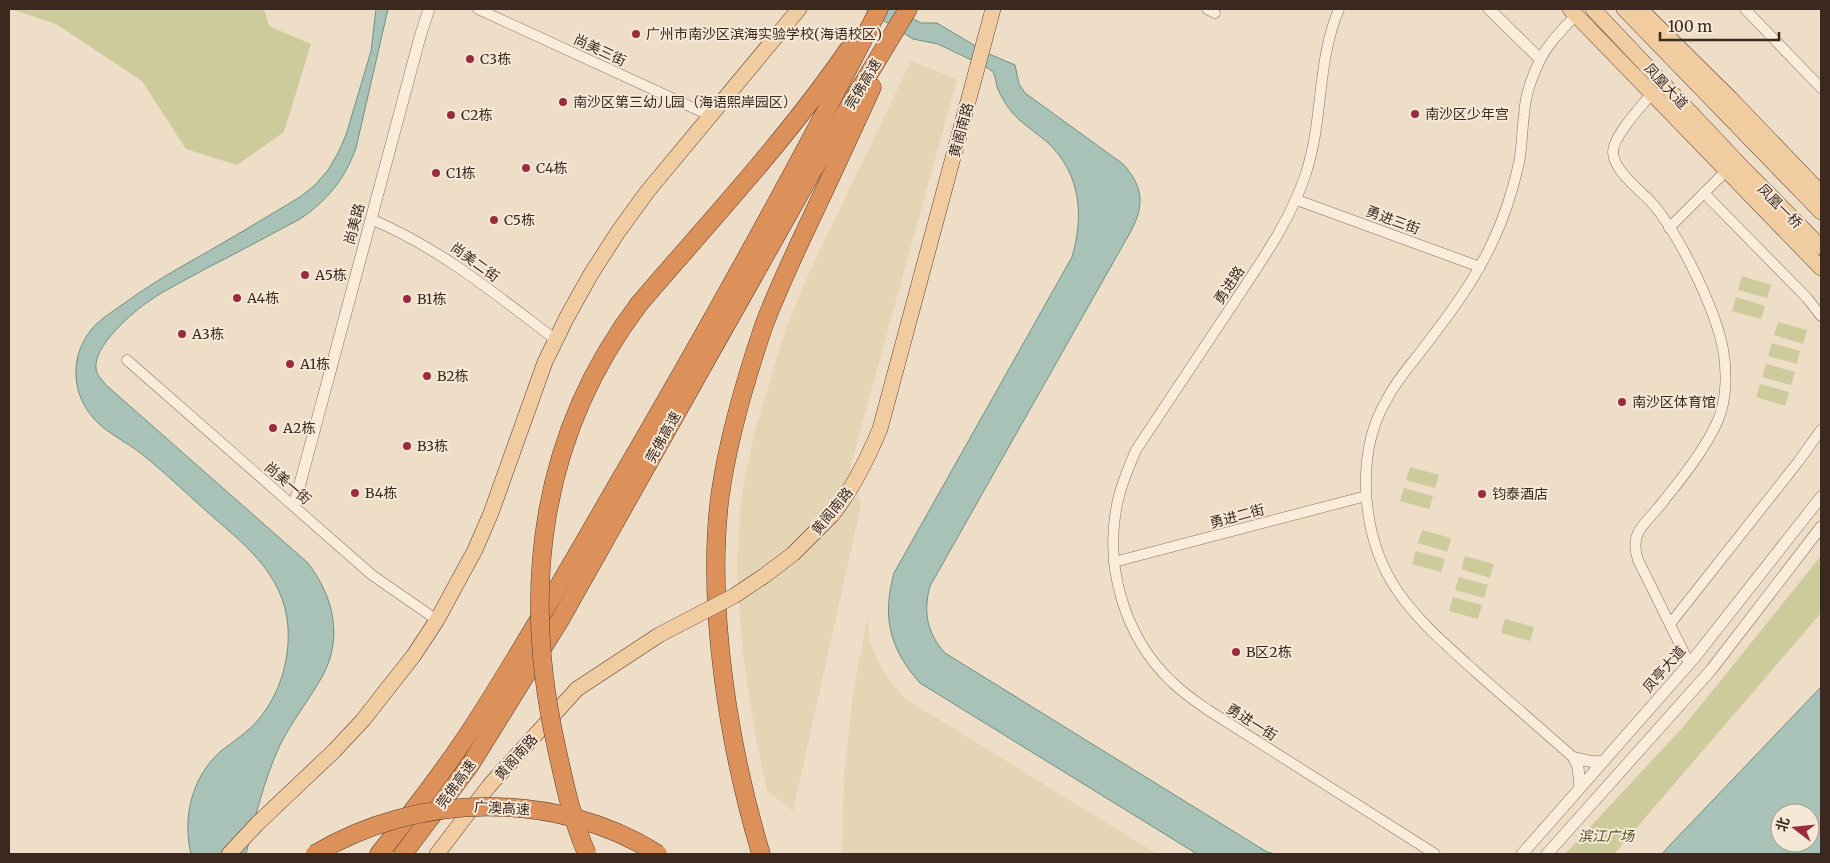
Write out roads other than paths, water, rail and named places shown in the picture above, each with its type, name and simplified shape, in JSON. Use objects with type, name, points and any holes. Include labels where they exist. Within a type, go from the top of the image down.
[{"type":"highway","points":[[587,854],[571,809],[548,711],[542,659],[539,599],[540,565],[545,521],[552,485],[572,423],[584,394],[620,329],[639,304],[824,99],[878,9]]},
{"type":"highway","points":[[761,854],[735,742],[722,659],[716,568],[720,496],[733,429],[745,384],[765,323],[850,119],[906,12]]},
{"type":"highway","name":"莞佛高速","points":[[379,854],[417,806],[467,736],[545,609],[679,380],[824,99]]},
{"type":"highway","name":"莞佛高速","points":[[403,854],[470,765],[560,620],[850,119]]},
{"type":"highway","name":"广澳高速","points":[[315,854],[344,839],[385,823],[464,807],[497,806],[540,811],[587,822],[609,829],[658,854]]},
{"type":"main road","points":[[229,854],[334,751],[362,720],[414,655],[457,586],[491,513],[545,362],[591,274],[618,232],[659,176],[799,9]]},
{"type":"main road","name":"凤凰大道","points":[[1594,9],[1733,167]]},
{"type":"main road","name":"凤凰大道","points":[[1624,9],[1754,144]]},
{"type":"main road","points":[[1640,9],[1821,192]]},
{"type":"main road","points":[[1573,12],[1652,93],[1733,167],[1821,268]]},
{"type":"main road","name":"黄阁南路","points":[[436,854],[490,786],[577,689],[659,635],[757,582],[793,554],[832,515],[856,481],[880,430],[991,16]]},
{"type":"main road","name":"凤凰一桥","points":[[1754,144],[1821,212]]},
{"type":"main road","name":"凤凰一桥","points":[[1733,167],[1821,247]]},
{"type":"street","name":"尚美路","points":[[294,506],[429,9]]},
{"type":"street","name":"尚美三街","points":[[478,9],[711,116]]},
{"type":"street","name":"勇进路","points":[[1114,562],[1114,527],[1118,501],[1125,475],[1136,450],[1276,240],[1297,200],[1313,148],[1325,55],[1339,9]]},
{"type":"street","points":[[1489,9],[1540,59]]},
{"type":"street","points":[[1745,9],[1821,88]]},
{"type":"street","points":[[1573,12],[1540,59],[1527,94],[1519,163],[1512,190],[1480,267],[1459,300],[1395,384],[1377,419],[1367,457],[1366,496],[1370,524],[1378,552],[1389,578],[1404,602],[1430,630],[1574,758],[1578,767],[1580,787]]},
{"type":"street","points":[[1652,93],[1615,141],[1613,152],[1618,166],[1653,204],[1688,260],[1706,299],[1723,349],[1725,375],[1724,403],[1715,426],[1682,476],[1639,532],[1635,545],[1638,560],[1689,663]]},
{"type":"street","points":[[1669,228],[1733,167]]},
{"type":"street","points":[[1704,193],[1807,298],[1821,316]]},
{"type":"street","name":"勇进三街","points":[[1297,200],[1480,267]]},
{"type":"street","name":"尚美二街","points":[[371,219],[450,260],[556,340]]},
{"type":"street","name":"尚美一街","points":[[127,360],[372,575],[437,620]]},
{"type":"street","points":[[1670,624],[1798,462],[1821,430]]},
{"type":"street","name":"勇进二街","points":[[1114,562],[1366,496]]},
{"type":"street","name":"凤亭大道","points":[[1522,854],[1689,663],[1821,497]]},
{"type":"street","points":[[1547,854],[1711,670],[1821,527]]},
{"type":"street","name":"勇进一街","points":[[1114,562],[1122,601],[1130,623],[1141,644],[1155,663],[1188,697],[1435,854]]},
{"type":"street","points":[[1574,758],[1594,762],[1603,761]]},
{"type":"place","name":"广州市南沙区滨海实验学校(海语校区)","points":[[636,34]]},
{"type":"place","name":"C3栋","points":[[470,59]]},
{"type":"place","name":"南沙区第三幼儿园（海语熙岸园区）","points":[[563,102]]},
{"type":"place","name":"南沙区少年宫","points":[[1415,114]]},
{"type":"place","name":"C2栋","points":[[451,115]]},
{"type":"place","name":"C4栋","points":[[526,168]]},
{"type":"place","name":"C1栋","points":[[436,173]]},
{"type":"place","name":"C5栋","points":[[494,220]]},
{"type":"place","name":"A5栋","points":[[305,275]]},
{"type":"place","name":"A4栋","points":[[237,298]]},
{"type":"place","name":"B1栋","points":[[407,299]]},
{"type":"place","name":"A3栋","points":[[182,334]]},
{"type":"place","name":"A1栋","points":[[290,364]]},
{"type":"place","name":"B2栋","points":[[427,376]]},
{"type":"place","name":"南沙区体育馆","points":[[1622,402]]},
{"type":"place","name":"A2栋","points":[[273,428]]},
{"type":"place","name":"B3栋","points":[[407,446]]},
{"type":"place","name":"B4栋","points":[[355,493]]},
{"type":"place","name":"钧泰酒店","points":[[1482,494]]},
{"type":"place","name":"B区2栋","points":[[1236,652]]},
{"type":"park label","name":"滨江广场","points":[[1606,836]]}]
